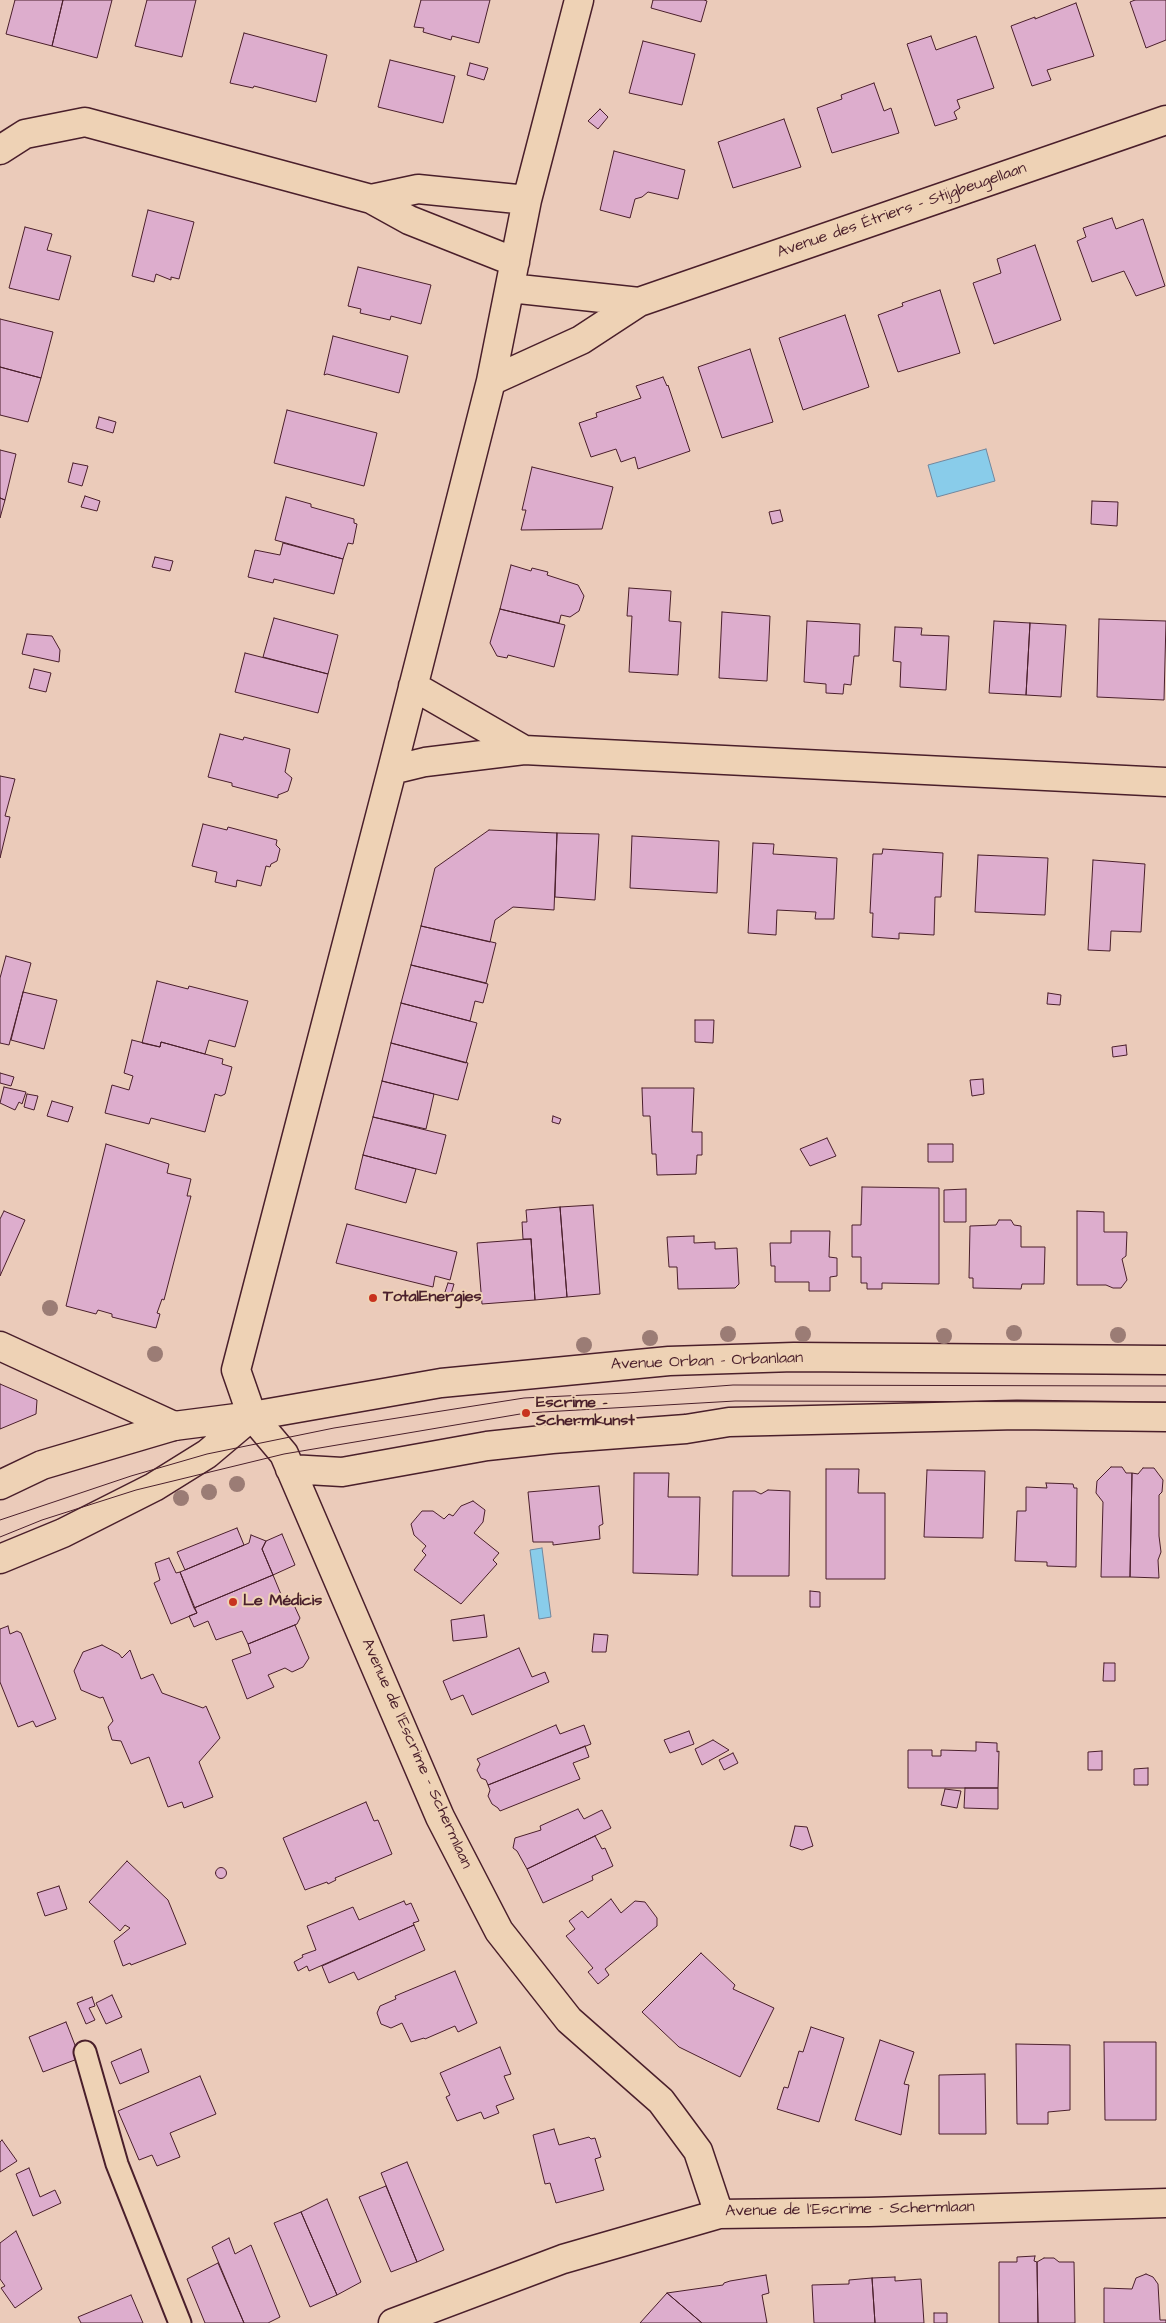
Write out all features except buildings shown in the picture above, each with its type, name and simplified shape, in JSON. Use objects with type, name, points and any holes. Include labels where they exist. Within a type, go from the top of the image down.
[{"type":"street","points":[[0,1559],[63,1533],[154,1487],[207,1454],[252,1416],[236,1370],[491,381],[527,200],[579,0]]},
{"type":"street","name":"Avenue des Étriers - Stijgbeugellaan","points":[[491,381],[581,340],[639,302],[1166,120]]},
{"type":"street","points":[[0,150],[25,134],[86,122],[372,199],[418,189],[527,200]]},
{"type":"street","name":"Avenue des Étriers - Stijgbeugellaan","points":[[372,199],[512,275],[639,302]]},
{"type":"street","points":[[413,686],[524,750]]},
{"type":"street","points":[[392,770],[425,762],[524,750],[1166,782]]},
{"type":"street","points":[[0,1346],[174,1426]]},
{"type":"street","name":"Avenue Orban - Orbanlaan","points":[[0,1485],[42,1465],[174,1426],[252,1416],[441,1383],[669,1361],[794,1358],[1166,1360]]},
{"type":"street","points":[[290,1469],[342,1472],[487,1446],[686,1429],[729,1422],[1017,1415],[1166,1417]]},
{"type":"street","name":"Avenue de l'Escrime - Schermlaan","points":[[252,1416],[284,1454],[440,1817],[499,1932],[569,2020],[660,2102],[698,2151],[719,2214],[869,2212],[1166,2203]]},
{"type":"street","points":[[393,2323],[563,2259],[719,2214]]},
{"type":"lane","points":[[85,2052],[117,2164],[180,2323]]},
{"type":"water","points":[[986,449],[995,481],[937,497],[928,465]]},
{"type":"water","points":[[542,1548],[551,1617],[539,1619],[530,1550]]},
{"type":"tram line","points":[[0,1520],[131,1476],[207,1454],[334,1428],[524,1398],[733,1385],[1166,1386]]},
{"type":"tram line","points":[[0,1537],[42,1520],[136,1490],[284,1454],[526,1413],[735,1401],[1166,1402]]},
{"type":"place","name":"TotalEnergies","points":[[373,1298]]},
{"type":"place","name":"Escrime - Schermkunst","points":[[526,1413]]},
{"type":"place","name":"Le Médicis","points":[[233,1602]]}]
